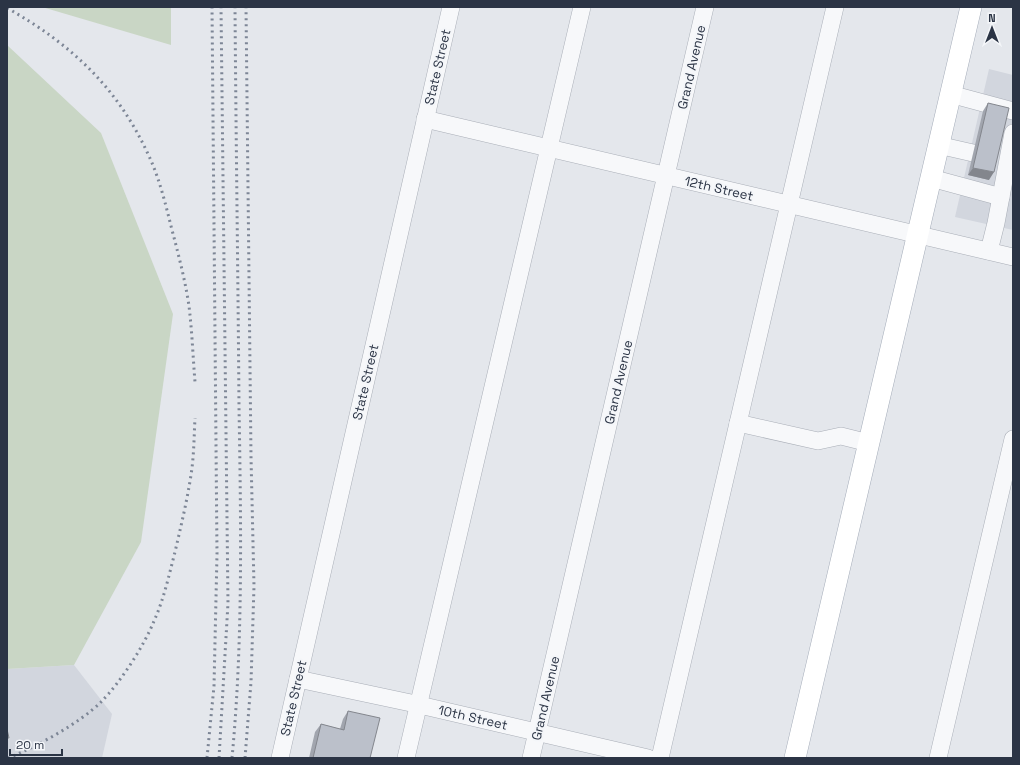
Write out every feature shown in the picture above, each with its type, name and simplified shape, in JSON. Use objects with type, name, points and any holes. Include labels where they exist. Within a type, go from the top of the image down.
[{"type":"main road","points":[[795,758],[971,7]]},
{"type":"street","name":"State Street","points":[[280,758],[451,7]]},
{"type":"street","points":[[406,758],[582,7]]},
{"type":"street","name":"Grand Avenue","points":[[531,758],[705,7]]},
{"type":"street","points":[[660,758],[835,7]]},
{"type":"street","points":[[950,94],[1013,111]]},
{"type":"street","name":"12th Street","points":[[425,119],[1013,257]]},
{"type":"street","points":[[989,251],[1001,198],[1001,159],[1013,133]]},
{"type":"street","points":[[938,145],[973,153]]},
{"type":"street","points":[[931,178],[1001,198]]},
{"type":"street","points":[[738,423],[818,441],[841,436],[869,443]]},
{"type":"street","points":[[938,758],[1013,439]]},
{"type":"street","name":"10th Street","points":[[298,679],[648,758]]},
{"type":"shaded area","points":[[989,69],[1013,75],[1013,230],[955,217]]},
{"type":"shaded area","points":[[74,665],[112,714],[102,758],[7,758],[7,669]]},
{"type":"green space","points":[[42,7],[171,7],[171,45]]},
{"type":"green space","points":[[7,45],[101,133],[173,314],[141,542],[74,665],[7,669]]},
{"type":"building","points":[[988,103],[1009,108],[994,172],[973,168]]},
{"type":"building","points":[[348,711],[380,718],[370,758],[313,758],[321,724],[344,730]]},
{"type":"railway","points":[[207,758],[214,686],[217,554],[212,7]]},
{"type":"railway","points":[[219,758],[228,603],[221,7]]},
{"type":"railway","points":[[232,758],[236,714],[240,627],[241,539],[235,7]]},
{"type":"railway","points":[[245,758],[251,682],[254,586],[251,457],[246,7]]},
{"type":"railway","points":[[7,8],[52,37],[72,52],[90,69],[107,88],[136,130],[155,172],[164,199],[179,256],[189,306],[195,382]]},
{"type":"railway","points":[[8,758],[57,734],[92,710],[116,685],[144,642],[158,613],[171,569],[188,494],[192,468],[195,418]]}]
